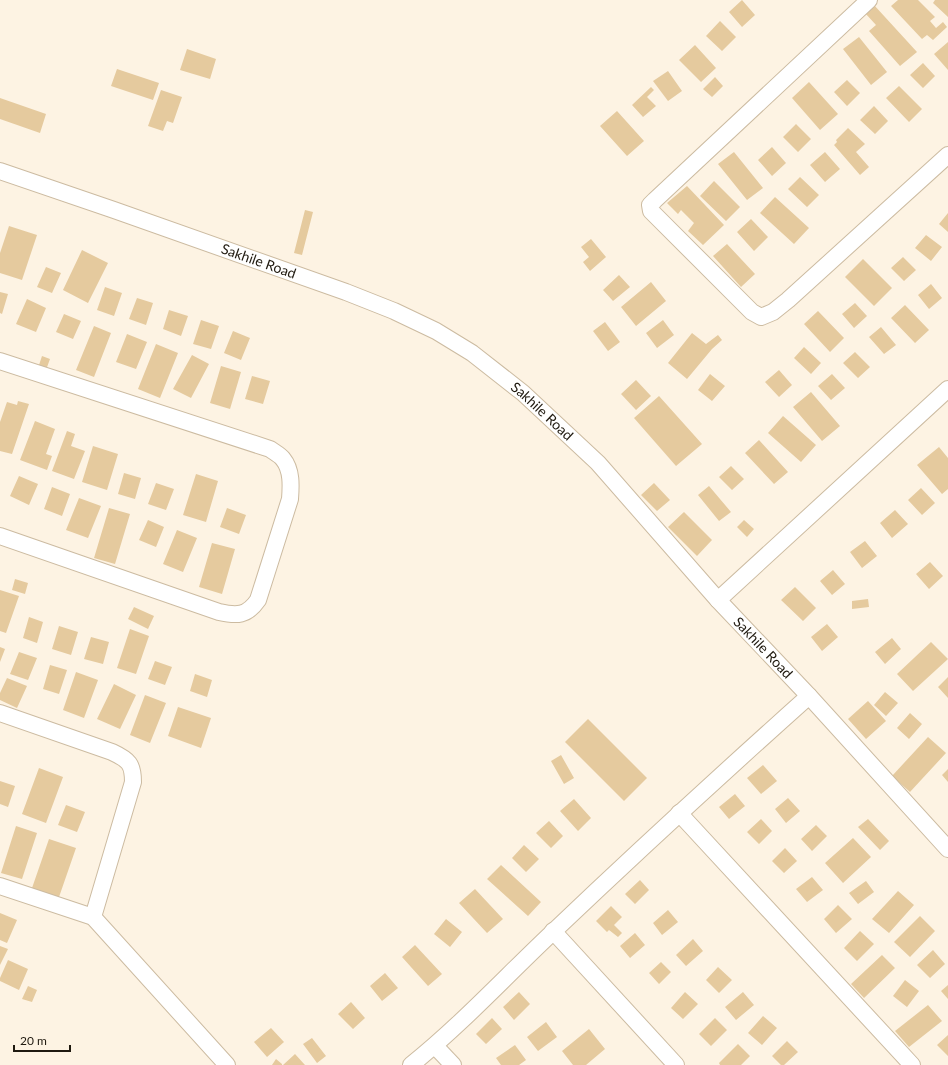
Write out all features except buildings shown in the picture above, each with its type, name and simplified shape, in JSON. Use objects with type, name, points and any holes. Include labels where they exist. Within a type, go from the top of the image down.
[{"type":"street","points":[[869,0],[655,200],[650,205],[651,211],[752,312],[761,317],[772,312],[788,300],[948,155]]},
{"type":"street","name":"Sakhile Road","points":[[0,171],[346,292],[394,311],[436,331],[472,354],[523,392],[598,463],[718,600],[809,696],[948,849]]},
{"type":"street","points":[[0,361],[270,449],[283,459],[289,472],[291,485],[290,499],[258,600],[252,608],[244,613],[231,615],[219,612],[0,536]]},
{"type":"street","points":[[718,600],[948,389]]},
{"type":"street","points":[[411,1065],[435,1046],[553,931],[679,813],[809,696]]},
{"type":"street","points":[[0,713],[112,752],[123,757],[129,762],[133,772],[133,782],[93,917]]},
{"type":"street","points":[[679,813],[912,1065]]},
{"type":"street","points":[[0,886],[93,917],[227,1065]]},
{"type":"street","points":[[553,931],[676,1065]]},
{"type":"street","points":[[435,1046],[453,1065]]}]
